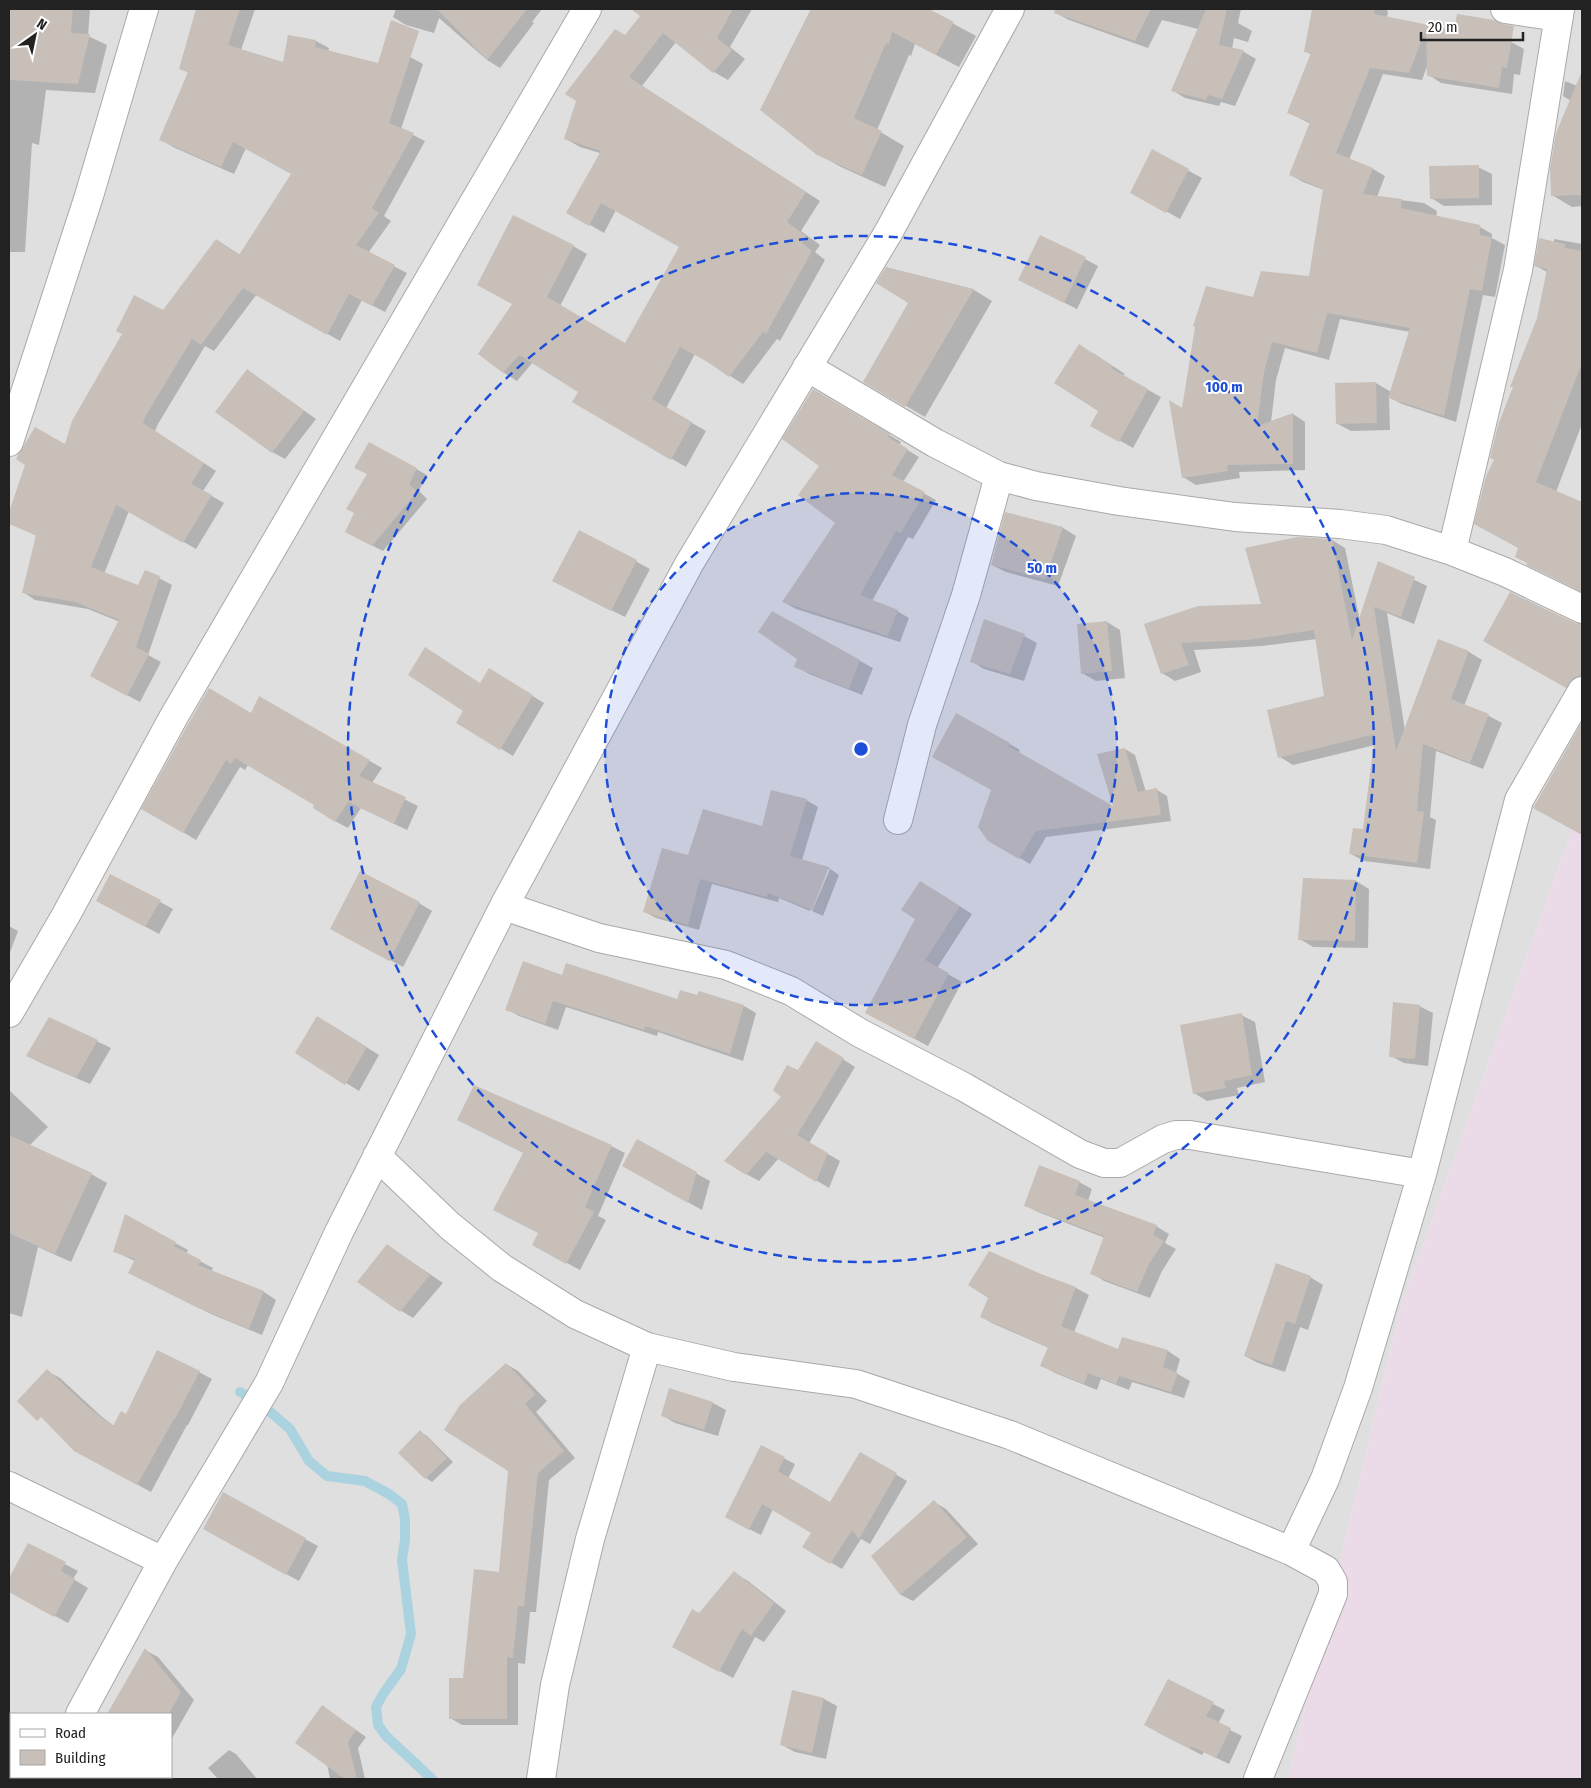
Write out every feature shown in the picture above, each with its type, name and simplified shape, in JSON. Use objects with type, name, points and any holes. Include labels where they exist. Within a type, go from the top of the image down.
[{"type":"street","points":[[9,442],[89,196],[144,9]]},
{"type":"street","points":[[9,1013],[66,916],[178,710],[587,9]]},
{"type":"street","points":[[81,1713],[162,1561],[269,1383],[339,1232],[504,906],[689,564],[888,233],[1010,9]]},
{"type":"street","points":[[1452,551],[1518,270],[1559,13],[1504,9]]},
{"type":"street","points":[[807,367],[935,443],[999,476],[1036,486],[1119,501],[1225,516],[1340,524],[1386,530],[1452,551],[1505,572],[1582,609]]},
{"type":"street","points":[[898,820],[922,725],[966,595],[999,476]]},
{"type":"street","points":[[1291,1551],[1325,1479],[1358,1388],[1422,1174],[1518,800],[1582,691]]},
{"type":"street","points":[[504,906],[599,938],[726,966],[791,991],[860,1033],[964,1087],[1080,1154],[1104,1163],[1120,1163],[1164,1139],[1176,1135],[1190,1135],[1422,1174]]},
{"type":"street","points":[[377,1156],[450,1226],[502,1268],[575,1314],[647,1346],[734,1367],[856,1384],[1010,1434],[1291,1551],[1326,1570],[1333,1582],[1333,1594],[1258,1779]]},
{"type":"street","points":[[541,1779],[555,1685],[588,1548],[647,1346]]},
{"type":"street","points":[[9,1486],[162,1561]]},
{"type":"shaded area","points":[[9,9],[1582,9],[1582,802],[1401,1306],[1288,1779],[9,1779]]},
{"type":"shaded area","points":[[1582,802],[1582,1779],[1288,1779],[1401,1306]]},
{"type":"building","points":[[9,9],[73,9],[71,33],[90,34],[78,84],[9,80]]},
{"type":"building","points":[[196,9],[240,9],[228,45],[283,62],[288,35],[316,40],[315,47],[378,63],[391,20],[419,31],[389,123],[414,133],[372,208],[379,213],[356,245],[395,265],[372,306],[349,294],[327,335],[243,288],[201,345],[192,339],[145,417],[143,423],[204,463],[191,484],[212,495],[183,543],[116,505],[91,567],[138,585],[145,570],[160,576],[136,647],[149,654],[127,696],[90,676],[119,620],[75,602],[22,593],[36,535],[9,524],[9,512],[25,465],[16,459],[35,427],[65,444],[72,421],[122,334],[116,331],[134,295],[163,310],[216,239],[239,255],[291,174],[233,142],[221,167],[159,140],[188,72],[179,69]]},
{"type":"building","points":[[437,9],[527,9],[487,60]]},
{"type":"building","points":[[631,9],[733,9],[717,38],[732,50],[713,73],[663,33],[629,77],[806,192],[787,222],[806,236],[802,243],[812,251],[766,334],[763,332],[729,377],[708,362],[680,347],[652,399],[692,422],[671,460],[572,402],[578,392],[519,355],[503,373],[478,354],[512,304],[477,285],[513,215],[574,245],[547,297],[625,343],[679,247],[601,203],[589,226],[566,213],[601,151],[564,139],[576,101],[565,94],[615,29],[625,35],[640,16]]},
{"type":"building","points":[[811,9],[929,9],[954,22],[936,55],[892,32],[889,44],[886,43],[854,118],[882,131],[862,175],[817,155],[760,110]]},
{"type":"building","points":[[1055,9],[1151,9],[1135,41],[1054,13]]},
{"type":"building","points":[[1206,9],[1227,9],[1219,45],[1244,50],[1222,99],[1208,95],[1206,100],[1171,91]]},
{"type":"building","points":[[1312,9],[1375,9],[1374,14],[1454,30],[1457,14],[1494,20],[1502,24],[1514,26],[1507,68],[1502,67],[1499,88],[1427,76],[1426,29],[1409,73],[1370,68],[1336,153],[1373,168],[1363,194],[1402,199],[1401,208],[1480,225],[1480,235],[1492,237],[1482,291],[1470,289],[1444,416],[1388,398],[1410,328],[1327,313],[1317,353],[1272,342],[1264,372],[1257,426],[1293,413],[1293,464],[1227,465],[1228,471],[1182,478],[1169,400],[1182,408],[1195,327],[1193,326],[1206,286],[1253,297],[1261,271],[1309,276],[1323,189],[1289,175],[1310,122],[1287,113],[1311,53],[1304,52]]},
{"type":"building","points":[[1582,71],[1582,195],[1551,196],[1550,168],[1556,133]]},
{"type":"building","points":[[1152,149],[1189,169],[1166,213],[1130,193]]},
{"type":"building","points":[[1479,165],[1479,198],[1430,199],[1429,166]]},
{"type":"building","points":[[1040,235],[1086,257],[1064,303],[1018,280]]},
{"type":"building","points":[[1539,238],[1565,244],[1565,248],[1582,251],[1582,363],[1536,482],[1582,502],[1582,592],[1526,565],[1527,563],[1515,557],[1518,548],[1474,524],[1486,476],[1494,460],[1490,458],[1498,425],[1513,387],[1510,387],[1537,318],[1547,269],[1534,266]]},
{"type":"building","points":[[886,267],[974,289],[905,407],[863,382],[908,303],[876,283]]},
{"type":"building","points":[[1079,344],[1112,366],[1111,368],[1148,389],[1119,442],[1090,426],[1098,411],[1054,383]]},
{"type":"building","points":[[247,369],[304,411],[272,453],[215,412]]},
{"type":"building","points":[[1376,382],[1377,423],[1336,424],[1335,383]]},
{"type":"building","points":[[813,389],[890,434],[888,437],[908,449],[892,475],[925,492],[901,533],[896,531],[860,595],[898,610],[888,636],[782,602],[835,523],[798,495],[819,466],[782,439]]},
{"type":"building","points":[[369,442],[417,468],[409,484],[417,492],[372,546],[345,532],[354,513],[346,509],[367,474],[354,468]]},
{"type":"building","points":[[1005,512],[1063,527],[1045,579],[991,565]]},
{"type":"building","points":[[579,530],[637,560],[611,611],[552,581]]},
{"type":"building","points":[[1297,537],[1332,539],[1352,640],[1378,561],[1415,577],[1401,617],[1374,607],[1396,751],[1438,639],[1469,651],[1451,699],[1489,714],[1470,763],[1423,744],[1417,811],[1424,812],[1417,863],[1349,854],[1353,828],[1363,829],[1375,734],[1278,758],[1267,710],[1324,696],[1314,630],[1248,640],[1181,643],[1189,665],[1161,674],[1144,624],[1198,606],[1261,604],[1245,548]]},
{"type":"building","points":[[1510,592],[1575,623],[1582,624],[1582,675],[1574,678],[1566,688],[1483,641]]},
{"type":"building","points":[[772,611],[860,660],[849,689],[794,667],[797,659],[758,632]]},
{"type":"building","points":[[984,619],[1025,634],[1010,674],[970,662]]},
{"type":"building","points":[[1107,621],[1112,671],[1081,674],[1077,624]]},
{"type":"building","points":[[425,647],[480,683],[489,668],[533,695],[500,750],[456,723],[463,711],[408,675]]},
{"type":"building","points":[[209,688],[251,713],[259,696],[370,760],[359,776],[406,797],[394,824],[348,802],[335,822],[313,808],[314,805],[235,758],[231,764],[226,760],[183,833],[141,809]]},
{"type":"building","points":[[956,713],[1010,743],[1008,746],[1113,806],[1097,754],[1125,748],[1138,792],[1157,788],[1161,815],[1036,831],[1019,859],[988,841],[978,827],[991,790],[932,757]]},
{"type":"building","points":[[1582,722],[1582,835],[1533,808]]},
{"type":"building","points":[[771,790],[807,799],[790,856],[829,867],[812,910],[768,893],[767,897],[700,879],[688,925],[643,912],[662,848],[688,855],[703,809],[762,826]]},
{"type":"building","points":[[360,871],[420,902],[389,961],[330,929]]},
{"type":"building","points":[[110,874],[161,900],[145,927],[96,901]]},
{"type":"building","points":[[1303,878],[1356,880],[1355,941],[1298,940]]},
{"type":"building","points":[[920,881],[960,906],[925,960],[949,973],[914,1039],[865,1013],[915,919],[901,910]]},
{"type":"building","points":[[523,961],[562,975],[566,963],[677,999],[680,990],[697,995],[699,991],[744,1005],[730,1054],[645,1026],[644,1030],[553,1001],[545,1024],[505,1010]]},
{"type":"building","points":[[1393,1002],[1420,1005],[1415,1059],[1389,1057]]},
{"type":"building","points":[[1242,1013],[1252,1075],[1224,1081],[1226,1088],[1193,1094],[1180,1025]]},
{"type":"building","points":[[317,1016],[367,1047],[345,1085],[295,1053]]},
{"type":"building","points":[[49,1017],[98,1040],[76,1078],[26,1056]]},
{"type":"building","points":[[816,1041],[844,1058],[797,1135],[828,1153],[816,1182],[766,1152],[746,1175],[724,1161],[781,1097],[773,1090],[787,1065],[798,1070]]},
{"type":"building","points":[[474,1085],[612,1145],[585,1207],[594,1212],[566,1264],[532,1245],[538,1233],[493,1210],[523,1153],[457,1120]]},
{"type":"building","points":[[9,1135],[92,1173],[55,1254],[9,1233]]},
{"type":"building","points":[[637,1139],[697,1172],[688,1203],[622,1166]]},
{"type":"building","points":[[1039,1165],[1080,1181],[1075,1195],[1157,1225],[1153,1235],[1164,1241],[1149,1264],[1137,1292],[1090,1274],[1104,1236],[1024,1206]]},
{"type":"building","points":[[125,1214],[176,1242],[174,1246],[201,1260],[198,1265],[264,1291],[249,1329],[196,1307],[128,1273],[135,1259],[113,1252]]},
{"type":"building","points":[[387,1244],[430,1275],[400,1312],[357,1282]]},
{"type":"building","points":[[989,1251],[1076,1287],[1061,1326],[1118,1349],[1122,1337],[1168,1350],[1163,1367],[1178,1373],[1171,1392],[1119,1376],[1116,1384],[1088,1373],[1084,1384],[1040,1366],[1048,1347],[980,1317],[988,1298],[968,1285]]},
{"type":"building","points":[[1276,1263],[1311,1276],[1295,1324],[1286,1321],[1272,1365],[1244,1356]]},
{"type":"building","points":[[157,1350],[200,1371],[137,1485],[74,1451],[41,1417],[37,1421],[17,1401],[47,1369],[88,1407],[113,1426],[121,1411],[126,1414]]},
{"type":"building","points":[[506,1363],[536,1394],[525,1404],[564,1451],[538,1473],[524,1606],[518,1606],[513,1658],[507,1657],[507,1719],[449,1719],[449,1678],[463,1678],[474,1569],[499,1572],[508,1471],[444,1430],[460,1405]]},
{"type":"building","points":[[669,1388],[713,1402],[704,1430],[661,1416]]},
{"type":"building","points":[[420,1430],[447,1458],[425,1479],[398,1453]]},
{"type":"building","points":[[761,1445],[785,1457],[778,1471],[830,1502],[860,1452],[897,1473],[859,1539],[852,1530],[830,1564],[802,1547],[811,1533],[762,1504],[749,1530],[725,1517]]},
{"type":"building","points":[[223,1492],[306,1538],[286,1575],[203,1529]]},
{"type":"building","points":[[934,1500],[967,1537],[900,1595],[871,1556]]},
{"type":"building","points":[[28,1543],[66,1562],[61,1571],[75,1579],[54,1617],[9,1592],[9,1578]]},
{"type":"building","points":[[734,1571],[774,1603],[751,1636],[742,1629],[719,1672],[672,1647],[692,1609],[699,1613]]},
{"type":"building","points":[[145,1648],[181,1692],[170,1713],[108,1713]]},
{"type":"building","points":[[1168,1679],[1214,1702],[1206,1716],[1231,1728],[1216,1758],[1191,1746],[1190,1749],[1144,1725]]},
{"type":"building","points":[[792,1690],[824,1698],[812,1753],[780,1745]]},
{"type":"building","points":[[322,1705],[356,1730],[348,1742],[357,1779],[345,1779],[295,1743]]},
{"type":"waterway","points":[[240,1392],[261,1404],[290,1429],[309,1461],[327,1476],[365,1481],[389,1494],[402,1504],[405,1519],[405,1540],[402,1560],[411,1634],[401,1669],[376,1707],[378,1725],[386,1736],[432,1779]]}]
